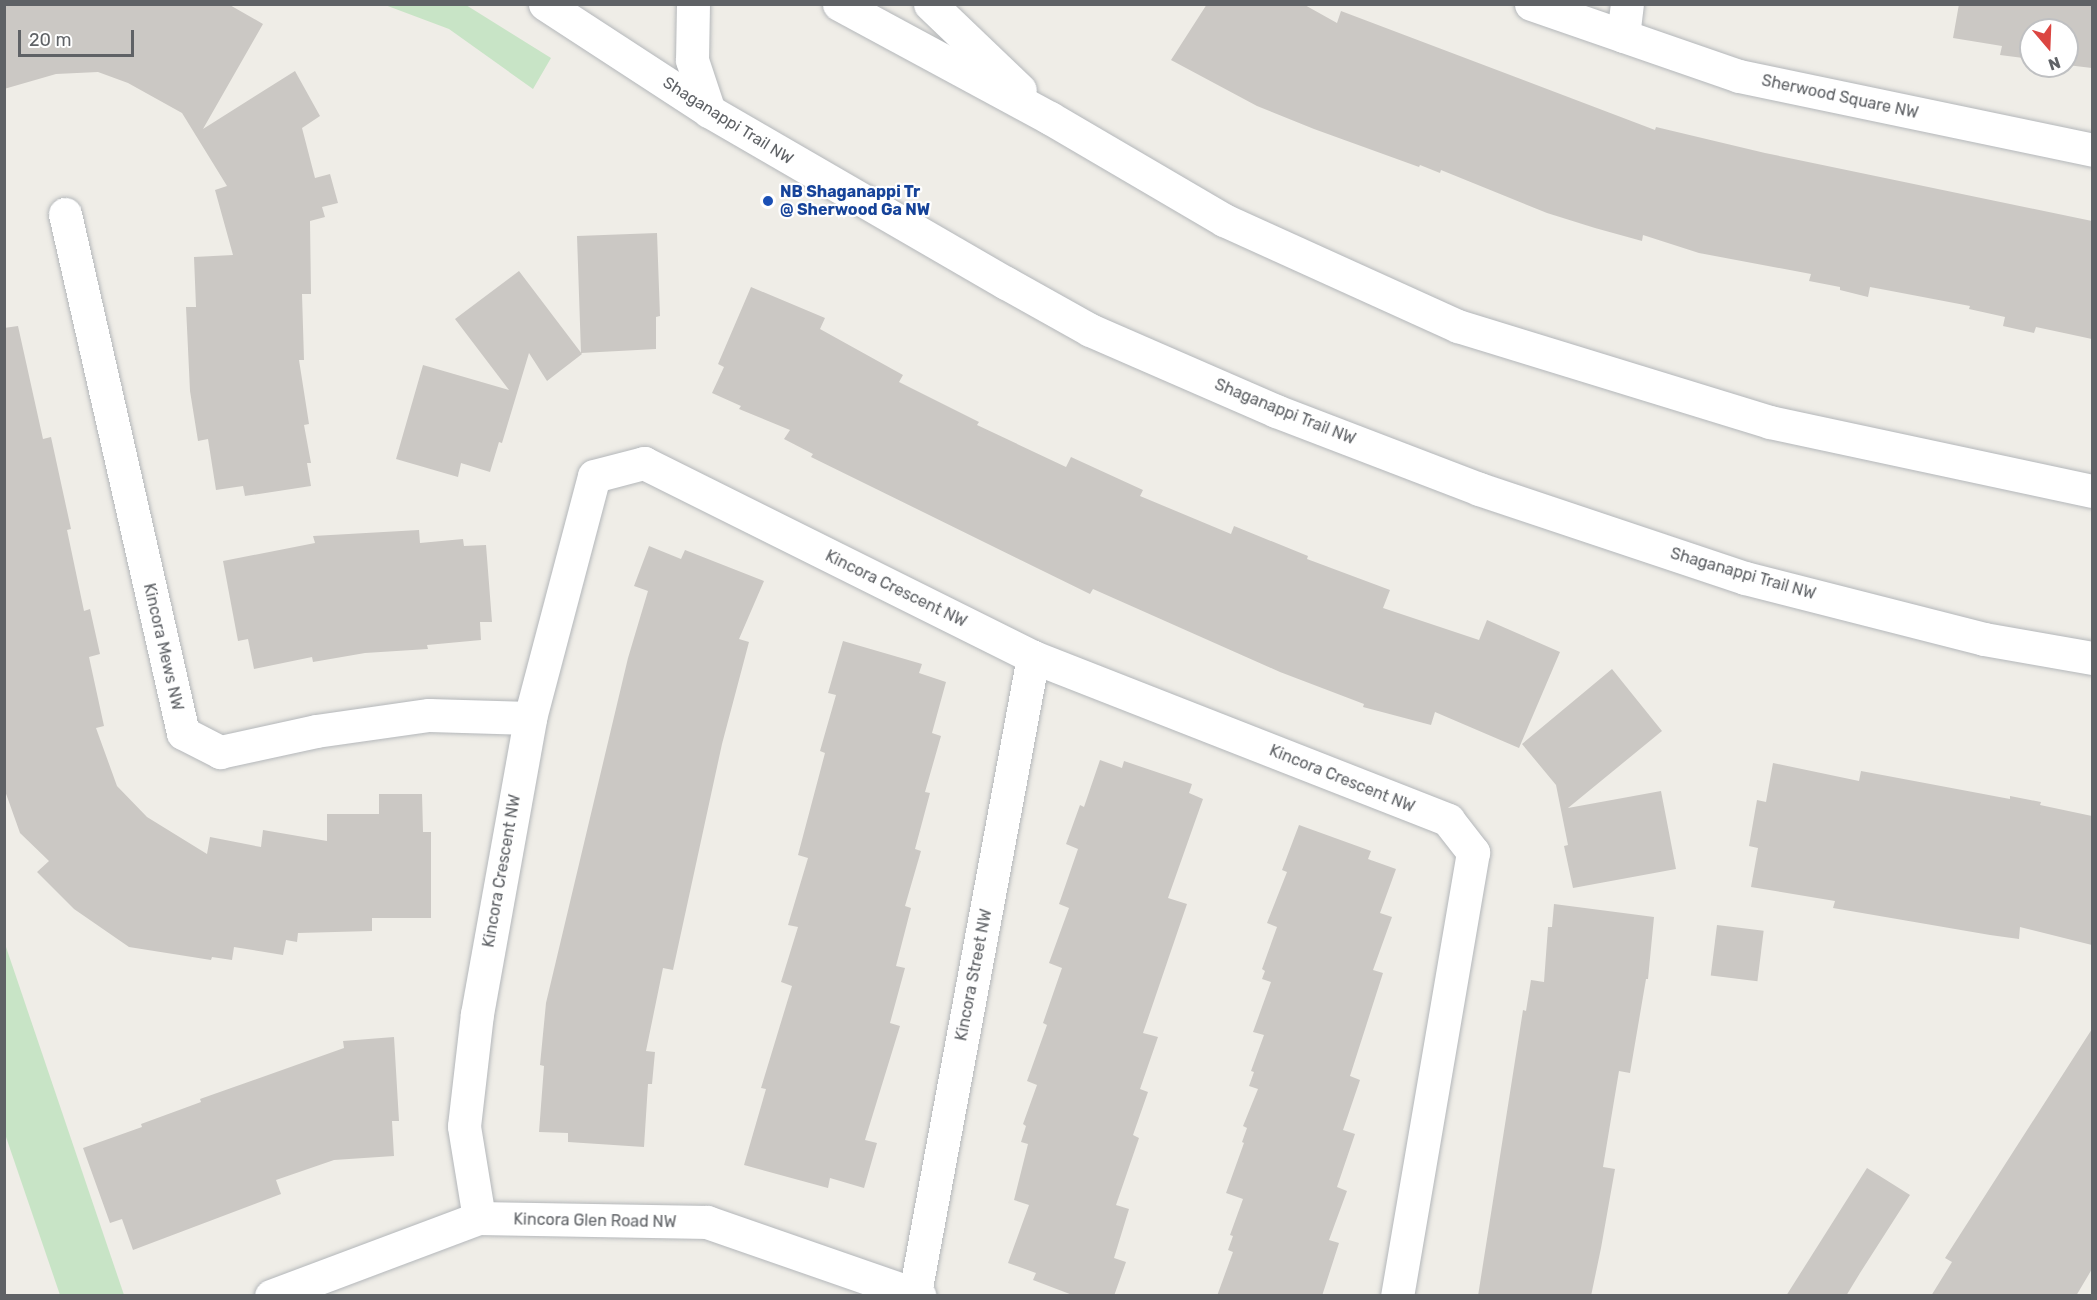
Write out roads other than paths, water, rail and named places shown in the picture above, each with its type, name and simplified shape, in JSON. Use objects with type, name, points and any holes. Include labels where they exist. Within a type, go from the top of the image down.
[{"type":"street","name":"Shaganappi Trail NW","points":[[545,4],[709,111],[827,181],[1090,330],[1276,411],[1479,489],[1745,578],[1984,639],[2092,658]]},
{"type":"street","points":[[693,4],[692,60],[709,111]]},
{"type":"street","points":[[839,4],[1050,118],[1224,220],[1458,326],[1770,422],[2092,491]]},
{"type":"street","points":[[930,4],[1050,118]]},
{"type":"street","name":"Sherwood Square NW","points":[[1531,4],[1625,20],[1739,76],[2092,150]]},
{"type":"street","name":"Kincora Mews NW","points":[[65,214],[183,733],[220,752],[316,731],[429,715],[530,718]]},
{"type":"street","name":"Kincora Crescent NW","points":[[479,1218],[464,1126],[477,1014],[530,718],[594,476],[644,463],[1033,657],[1448,820],[1473,852],[1397,1296]]},
{"type":"street","name":"Kincora Street NW","points":[[918,1294],[1033,657]]},
{"type":"street","name":"Kincora Glen Road NW","points":[[271,1296],[479,1218],[706,1222],[918,1294]]},
{"type":"place","name":"NB Shaganappi Tr @ Sherwood Ga NW","points":[[768,201]]}]
